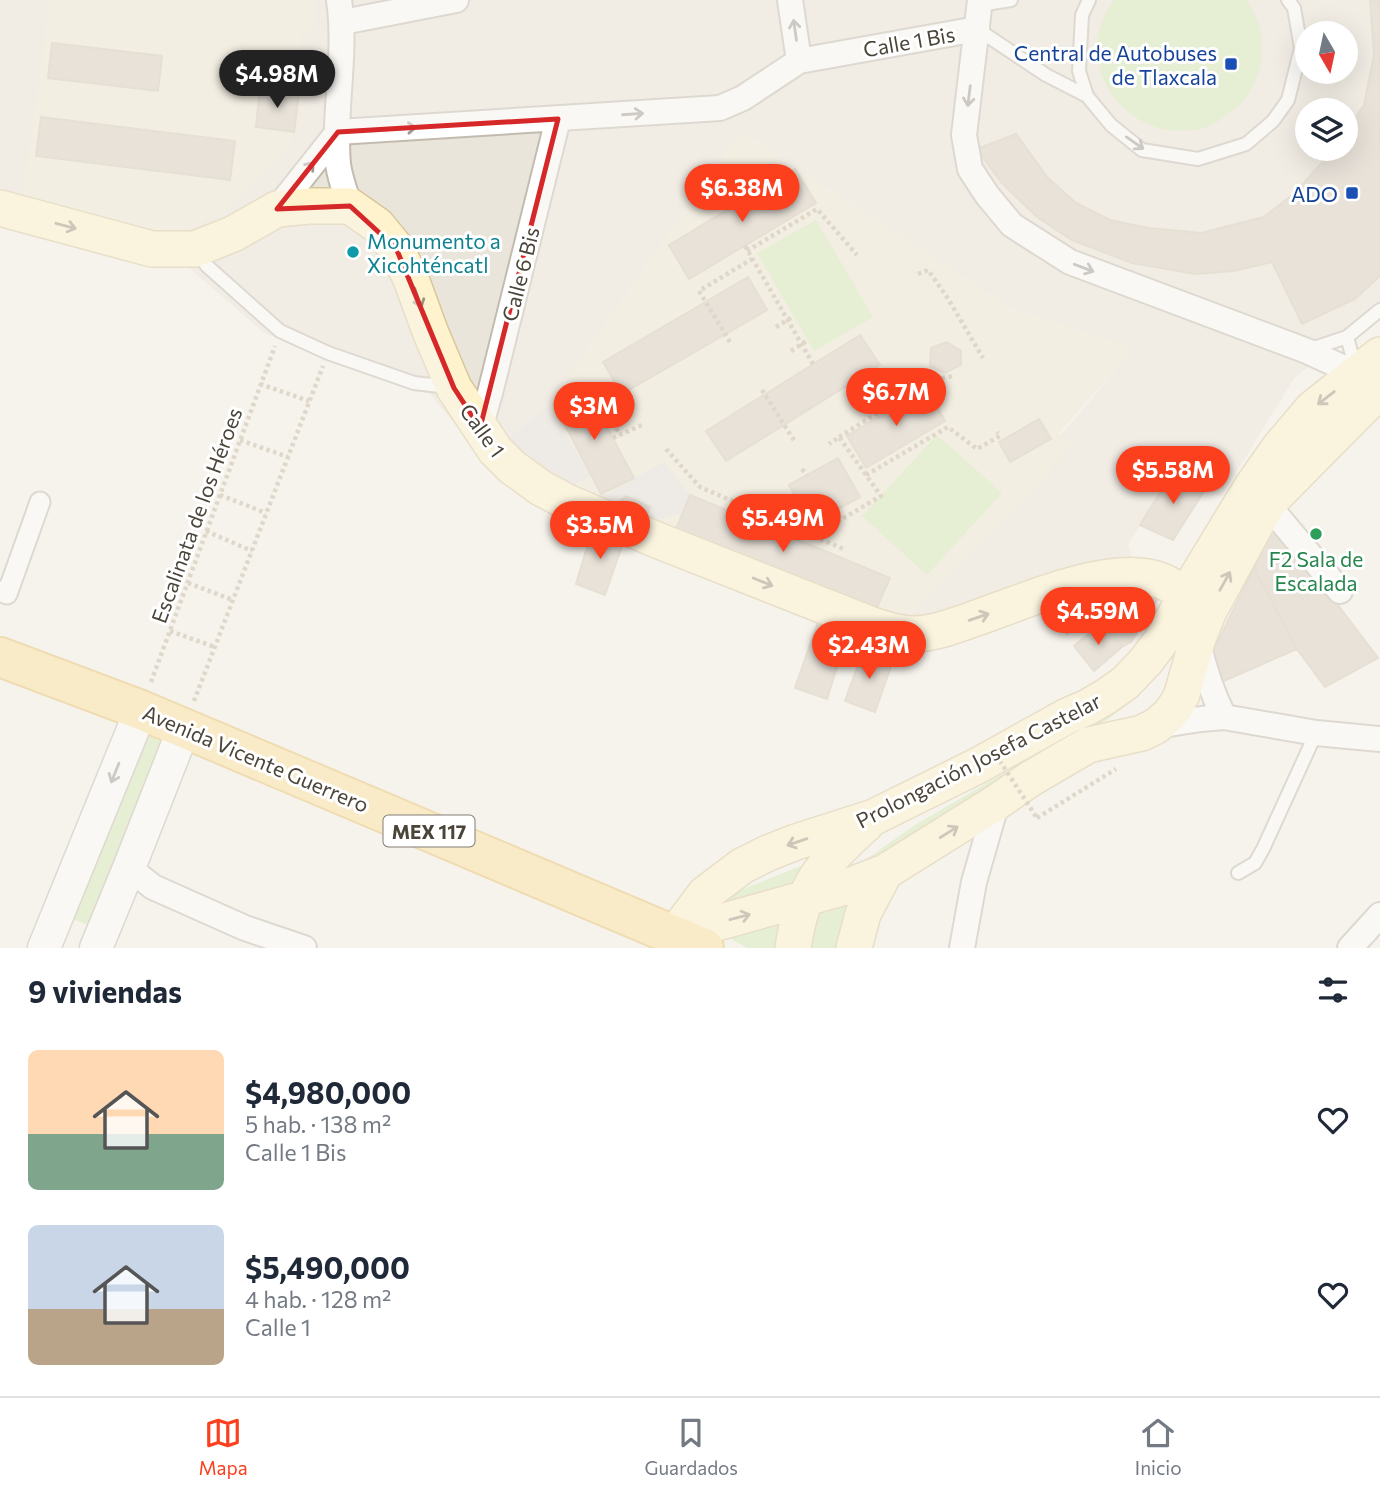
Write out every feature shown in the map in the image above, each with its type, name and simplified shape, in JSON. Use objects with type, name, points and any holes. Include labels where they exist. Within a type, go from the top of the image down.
[{"type":"main road","name":"Calle 1","points":[[350,206],[377,225],[396,248],[454,388],[495,450],[512,467],[541,488],[569,503],[658,535],[891,631],[915,634],[945,629],[1050,592],[1099,578],[1125,575],[1150,577],[1197,616]]},
{"type":"main road","points":[[0,208],[152,249],[195,249],[233,234],[277,209],[350,206]]},
{"type":"main road","name":"Prolongación Josefa Castelar","points":[[681,944],[705,894],[742,866],[796,842],[874,817],[979,765],[1105,697],[1125,683],[1161,642],[1197,616],[1267,504],[1374,378]]},
{"type":"main road","name":"Prolongación Josefa Castelar","points":[[681,944],[885,872],[1088,745],[1141,731],[1169,715],[1182,694],[1197,616],[1251,488],[1279,448],[1312,409],[1374,378]]},
{"type":"main road","name":"Avenida Vicente Guerrero","points":[[0,657],[141,709],[681,944]]},
{"type":"main road","points":[[1105,697],[1116,724],[1141,731]]},
{"type":"main road","points":[[793,948],[804,900],[818,873],[834,853],[874,817]]},
{"type":"main road","points":[[854,948],[863,914],[885,872]]},
{"type":"street","points":[[350,206],[338,165],[341,11],[456,0]]},
{"type":"street","points":[[790,0],[799,61]]},
{"type":"street","name":"Calle 1 Bis","points":[[338,132],[719,108],[743,98],[799,61],[979,11],[964,135],[970,169],[1012,225],[1070,262],[1374,378]]},
{"type":"street","name":"Calle 6 Bis","points":[[480,428],[558,119]]},
{"type":"street","points":[[277,209],[338,132]]},
{"type":"street","points":[[0,591],[7,594],[40,502]]},
{"type":"street","points":[[1267,504],[1340,591]]},
{"type":"street","points":[[1197,616],[1204,669],[1224,717]]},
{"type":"street","points":[[50,934],[141,709]]},
{"type":"street","points":[[1141,731],[1224,717],[1316,733],[1380,739]]},
{"type":"street","points":[[50,934],[79,924],[98,942],[184,728]]},
{"type":"street","points":[[962,948],[974,882],[997,802]]},
{"type":"street","points":[[129,869],[153,887],[245,928],[304,948]]},
{"type":"street","points":[[1350,948],[1380,915]]},
{"type":"lane","points":[[1011,0],[979,11],[1046,75],[1087,96]]},
{"type":"lane","points":[[1089,0],[1082,15],[1079,71],[1087,96],[1111,125],[1142,150],[1198,159],[1246,144],[1273,121],[1288,100],[1301,48],[1294,8],[1288,0]]},
{"type":"lane","points":[[195,249],[207,266],[280,331],[328,353],[414,383],[454,388]]},
{"type":"lane","points":[[1307,351],[1347,337],[1380,310]]},
{"type":"lane","points":[[1347,337],[1374,378]]},
{"type":"lane","points":[[1238,873],[1255,863],[1263,849],[1316,733]]},
{"type":"path","points":[[813,364],[746,248],[817,209],[857,255]]},
{"type":"path","points":[[730,342],[699,291],[752,259]]},
{"type":"path","points":[[918,274],[928,270],[983,358]]},
{"type":"path","points":[[776,327],[794,316]]},
{"type":"path","name":"Escalinata de los Héroes","points":[[141,709],[280,331]]},
{"type":"path","points":[[791,351],[808,341]]},
{"type":"path","points":[[184,728],[328,353]]},
{"type":"path","points":[[829,444],[931,380],[954,376]]},
{"type":"path","points":[[260,384],[309,401]]},
{"type":"path","points":[[594,385],[620,435]]},
{"type":"path","points":[[762,390],[795,442]]},
{"type":"path","points":[[613,438],[642,425]]},
{"type":"path","points":[[866,475],[948,427],[977,449],[1000,436],[997,432]]},
{"type":"path","points":[[813,536],[881,496],[839,437]]},
{"type":"path","points":[[240,440],[288,457]]},
{"type":"path","points":[[666,449],[700,487],[846,550]]},
{"type":"path","points":[[803,469],[807,475]]},
{"type":"path","points":[[220,495],[266,513]]},
{"type":"path","points":[[782,522],[795,496]]},
{"type":"path","points":[[206,531],[252,551]]},
{"type":"path","points":[[188,583],[233,600]]},
{"type":"path","points":[[170,631],[215,647]]},
{"type":"path","points":[[992,749],[1037,818],[1116,769],[1114,765],[1075,789]]},
{"type":"highlighted area","points":[[558,119],[480,428],[454,388],[396,248],[350,206],[277,209],[338,132]]},
{"type":"shaded area","points":[[0,0],[1380,0],[1380,316],[1295,377],[1221,497],[1174,470],[1128,545],[1133,562],[900,628],[1134,348],[1012,309],[741,131],[547,407],[484,460],[426,389],[264,333],[187,266],[50,215],[0,188]]},
{"type":"shaded area","points":[[48,0],[314,0],[315,29],[301,31],[299,93],[293,139],[231,208],[175,237],[22,196]]},
{"type":"shaded area","points":[[741,131],[1012,309],[1135,348],[1059,433],[1075,444],[904,620],[567,489],[505,440],[547,407]]},
{"type":"shaded area","points":[[547,407],[592,476],[567,489],[505,440]]},
{"type":"shaded area","points":[[664,462],[690,495],[683,512],[654,521],[595,500]]},
{"type":"green space","points":[[1114,0],[1246,0],[1256,16],[1262,43],[1259,71],[1248,95],[1218,122],[1195,130],[1174,131],[1135,117],[1119,103],[1107,86],[1099,66],[1099,32]]},
{"type":"green space","points":[[816,220],[873,317],[814,351],[757,253]]},
{"type":"green space","points":[[937,435],[1002,493],[927,575],[862,516]]},
{"type":"green space","points":[[1154,677],[1138,697],[1101,724],[1038,764],[838,879],[915,825],[1099,719]]},
{"type":"green space","points":[[143,733],[169,745],[96,928],[69,918]]},
{"type":"green space","points":[[811,862],[798,889],[755,903],[708,905],[743,889]]},
{"type":"green space","points":[[851,903],[840,927],[837,948],[805,948],[813,912]]},
{"type":"green space","points":[[784,919],[781,948],[747,948],[728,937]]},
{"type":"building","points":[[1370,0],[1380,0],[1380,276],[1355,299],[1302,324],[1272,262],[1233,271],[1196,274],[1132,263],[1072,240],[1037,217],[1001,182],[977,149],[1016,134],[1048,178],[1076,203],[1110,220],[1148,228],[1201,233],[1264,217],[1295,193],[1323,161],[1358,161],[1358,114],[1364,105],[1374,55]]},
{"type":"building","points":[[52,43],[162,56],[158,91],[48,78]]},
{"type":"building","points":[[260,88],[299,93],[294,132],[256,127]]},
{"type":"building","points":[[41,117],[235,141],[230,180],[36,156]]},
{"type":"building","points":[[795,169],[816,203],[689,279],[669,245]]},
{"type":"building","points":[[748,277],[767,310],[622,394],[603,362]]},
{"type":"building","points":[[860,335],[880,365],[726,461],[706,431]]},
{"type":"building","points":[[947,342],[961,351],[961,365],[945,373],[930,366],[931,348]]},
{"type":"building","points":[[926,388],[945,421],[866,468],[847,436]]},
{"type":"building","points":[[587,390],[634,478],[601,494],[555,406]]},
{"type":"building","points":[[1039,419],[1051,439],[1010,462],[999,442]]},
{"type":"building","points":[[838,458],[860,497],[811,524],[789,485]]},
{"type":"building","points":[[1174,470],[1206,488],[1173,540],[1140,525]]},
{"type":"building","points":[[690,495],[890,578],[875,612],[676,529]]},
{"type":"building","points":[[626,496],[650,507],[645,519],[615,507]]},
{"type":"building","points":[[1275,522],[1378,658],[1325,687],[1297,649],[1254,568]]},
{"type":"building","points":[[593,527],[624,540],[605,595],[576,584]]},
{"type":"building","points":[[1254,568],[1297,649],[1219,683],[1212,653]]},
{"type":"building","points":[[1148,586],[1158,598],[1131,642],[1122,647],[1079,593]]},
{"type":"building","points":[[1079,593],[1094,612],[1067,634],[1043,603]]},
{"type":"building","points":[[818,622],[848,632],[827,699],[795,688]]},
{"type":"building","points":[[1102,623],[1122,647],[1094,671],[1074,646]]},
{"type":"building","points":[[863,651],[893,661],[875,712],[845,701]]},
{"type":"place","name":"Central de Autobuses de Tlaxcala","points":[[1231,64]]},
{"type":"place","name":"ADO","points":[[1352,193]]},
{"type":"place","name":"Monumento a Xicohténcatl","points":[[353,252]]},
{"type":"place","name":"F2 Sala de Escalada","points":[[1316,534]]}]
